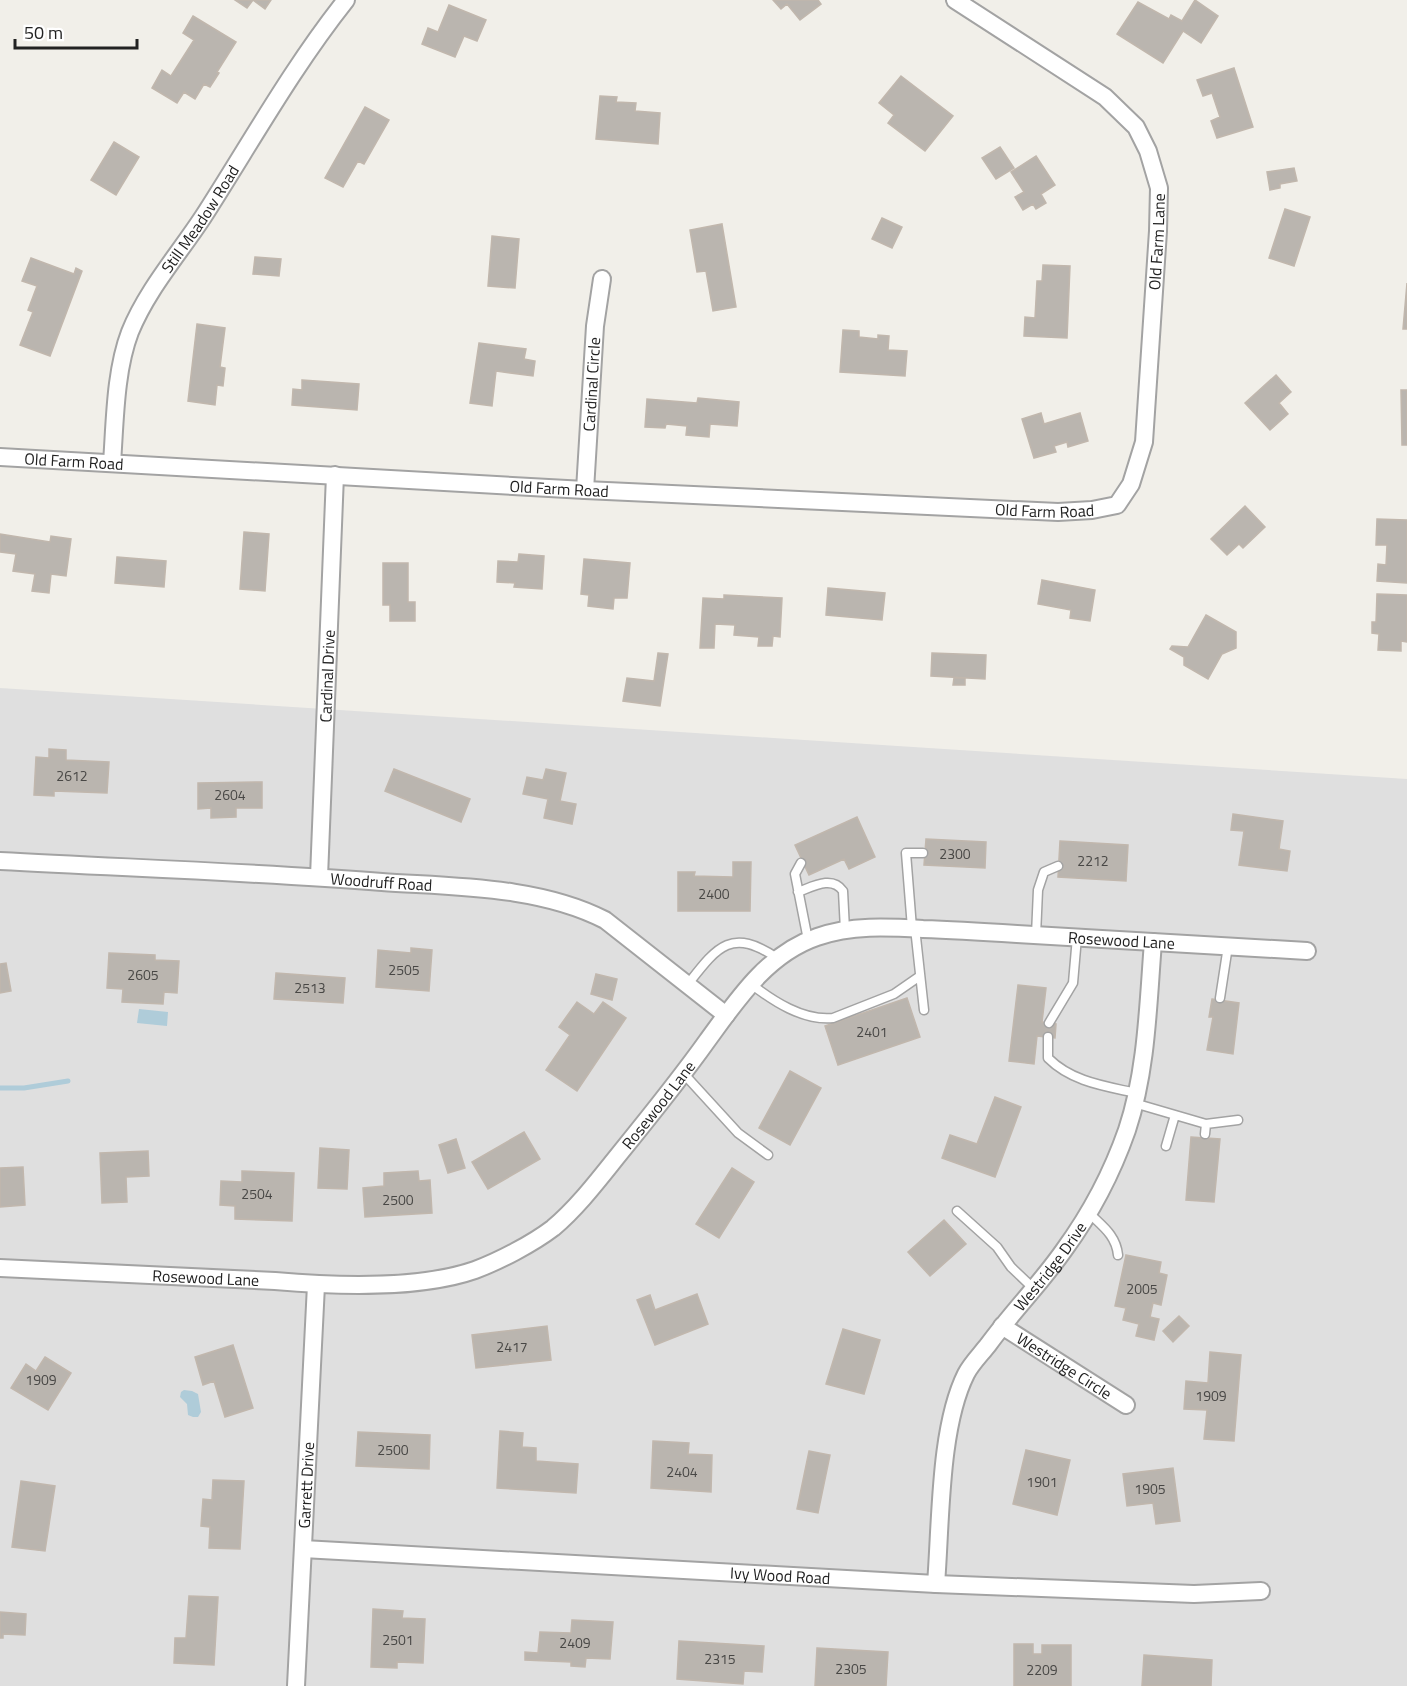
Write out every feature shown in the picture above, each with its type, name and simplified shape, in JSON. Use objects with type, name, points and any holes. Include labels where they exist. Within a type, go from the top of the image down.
[{"type":"street","name":"Still Meadow Road","points":[[112,463],[120,372],[130,334],[145,302],[202,217],[260,122],[346,0]]},
{"type":"street","name":"Old Farm Lane","points":[[955,0],[1106,97],[1136,128],[1148,151],[1159,188],[1144,442],[1131,484],[1117,505]]},
{"type":"street","name":"Cardinal Circle","points":[[585,489],[595,326],[602,279]]},
{"type":"street","name":"Old Farm Road","points":[[0,457],[1058,512],[1092,510],[1117,505]]},
{"type":"street","name":"Cardinal Drive","points":[[319,877],[335,475]]},
{"type":"street","name":"Woodruff Road","points":[[0,861],[319,877],[485,889],[554,900],[584,909],[605,920],[726,1016]]},
{"type":"street","name":"Rosewood Lane","points":[[0,1268],[316,1285],[402,1284],[474,1270],[521,1248],[553,1228],[591,1189],[684,1074],[751,984],[777,958],[808,940],[845,930],[914,928],[1307,951]]},
{"type":"street","name":"Westridge Drive","points":[[936,1584],[944,1471],[951,1416],[966,1374],[1064,1251],[1089,1213],[1117,1155],[1127,1129],[1144,1053],[1153,942]]},
{"type":"street","name":"Garrett Drive","points":[[296,1686],[316,1285]]},
{"type":"street","name":"Westridge Circle","points":[[1002,1326],[1126,1405]]},
{"type":"street","name":"Ivy Wood Road","points":[[303,1549],[936,1584],[1194,1593],[1260,1591]]},
{"type":"lane","points":[[923,853],[906,853],[924,1010]]},
{"type":"lane","points":[[801,862],[795,874],[808,940]]},
{"type":"lane","points":[[1036,935],[1039,882],[1044,872],[1058,866]]},
{"type":"lane","points":[[798,892],[822,883],[839,886],[843,891],[845,930]]},
{"type":"lane","points":[[1049,1023],[1072,983],[1077,937]]},
{"type":"lane","points":[[688,984],[709,957],[719,948],[731,944],[742,942],[760,946],[777,958]]},
{"type":"lane","points":[[1220,998],[1228,946]]},
{"type":"lane","points":[[751,984],[773,1001],[812,1017],[824,1019],[833,1018],[894,994],[920,976]]},
{"type":"lane","points":[[1048,1037],[1048,1058],[1057,1067],[1075,1078],[1206,1124],[1238,1120]]},
{"type":"lane","points":[[684,1074],[738,1133],[768,1155]]},
{"type":"lane","points":[[1166,1146],[1175,1115]]},
{"type":"lane","points":[[1205,1134],[1206,1124]]},
{"type":"lane","points":[[957,1211],[997,1247],[1011,1267],[1033,1288]]},
{"type":"lane","points":[[1089,1213],[1109,1232],[1117,1244],[1118,1255]]},
{"type":"shaded area","points":[[0,688],[1407,779],[1407,1686],[0,1686]]},
{"type":"water","points":[[139,1009],[168,1012],[167,1026],[137,1023]]},
{"type":"water","points":[[184,1390],[198,1394],[201,1412],[198,1417],[188,1415],[187,1404],[180,1397]]},
{"type":"building","points":[[235,0],[253,0],[247,8]]},
{"type":"building","points":[[253,0],[271,0],[265,9]]},
{"type":"building","points":[[773,0],[818,0],[821,4],[800,20],[787,4],[781,9]]},
{"type":"building","points":[[1195,0],[1218,16],[1201,43],[1183,31],[1163,63],[1117,34],[1138,2],[1169,19],[1171,15],[1182,21]]},
{"type":"building","points":[[449,5],[486,20],[477,41],[464,36],[455,57],[422,44],[428,28],[438,32]]},
{"type":"building","points":[[193,16],[236,42],[210,87],[204,84],[195,99],[184,92],[177,103],[152,88],[162,70],[171,76],[194,40],[183,33]]},
{"type":"building","points":[[1234,68],[1253,127],[1217,138],[1211,121],[1220,117],[1212,93],[1203,96],[1197,80]]},
{"type":"building","points":[[901,76],[953,116],[925,151],[888,123],[894,115],[879,103]]},
{"type":"building","points":[[600,96],[617,97],[616,102],[636,103],[635,111],[660,113],[658,144],[596,139]]},
{"type":"building","points":[[365,107],[389,120],[364,164],[358,161],[343,187],[325,178]]},
{"type":"building","points":[[114,142],[139,157],[116,195],[91,180]]},
{"type":"building","points":[[1000,147],[1014,168],[996,179],[982,158]]},
{"type":"building","points":[[1036,156],[1055,185],[1041,194],[1046,203],[1036,209],[1033,204],[1023,210],[1015,197],[1024,192],[1011,172]]},
{"type":"building","points":[[1294,168],[1297,181],[1280,184],[1280,188],[1270,190],[1267,172]]},
{"type":"building","points":[[1285,209],[1310,217],[1294,266],[1269,258]]},
{"type":"building","points":[[882,218],[902,227],[892,248],[872,239]]},
{"type":"building","points":[[722,224],[736,307],[713,311],[706,271],[697,272],[690,230]]},
{"type":"building","points":[[492,236],[519,239],[515,288],[488,286]]},
{"type":"building","points":[[255,257],[281,259],[279,276],[253,274]]},
{"type":"building","points":[[31,258],[74,274],[76,268],[82,271],[50,356],[20,345],[33,312],[28,310],[37,286],[22,281]]},
{"type":"building","points":[[1043,265],[1070,266],[1067,338],[1024,336],[1025,317],[1035,318],[1037,281],[1042,281]]},
{"type":"building","points":[[1407,283],[1407,329],[1403,329]]},
{"type":"building","points":[[197,324],[225,328],[220,367],[225,368],[223,386],[217,385],[215,405],[188,401]]},
{"type":"building","points":[[843,330],[859,331],[859,337],[878,339],[878,335],[889,336],[888,350],[907,351],[905,376],[840,372]]},
{"type":"building","points":[[479,343],[526,349],[524,359],[535,361],[533,376],[496,371],[492,406],[470,403]]},
{"type":"building","points":[[1276,375],[1291,392],[1279,403],[1288,414],[1270,430],[1245,403]]},
{"type":"building","points":[[302,380],[359,384],[357,410],[292,405],[293,389],[302,390]]},
{"type":"building","points":[[1401,390],[1407,390],[1407,445],[1402,445]]},
{"type":"building","points":[[698,398],[739,402],[737,426],[710,424],[709,437],[686,435],[687,426],[666,424],[665,428],[645,427],[647,399],[697,403]]},
{"type":"building","points":[[1041,413],[1044,424],[1080,413],[1088,441],[1068,447],[1067,442],[1054,446],[1056,452],[1034,458],[1022,419]]},
{"type":"building","points":[[1245,506],[1265,527],[1243,548],[1239,544],[1227,555],[1211,539]]},
{"type":"building","points":[[1377,519],[1407,520],[1407,583],[1377,581],[1378,564],[1386,565],[1387,545],[1376,545]]},
{"type":"building","points":[[244,532],[269,534],[265,591],[240,589]]},
{"type":"building","points":[[0,534],[50,542],[51,536],[71,539],[66,576],[51,574],[49,593],[32,591],[35,574],[13,571],[16,554],[0,552]]},
{"type":"building","points":[[519,554],[544,556],[542,589],[514,587],[515,583],[497,582],[498,561],[518,562]]},
{"type":"building","points":[[117,557],[166,561],[164,587],[115,583]]},
{"type":"building","points":[[584,559],[630,563],[627,598],[614,598],[613,609],[588,606],[589,595],[581,594]]},
{"type":"building","points":[[383,563],[408,563],[408,602],[415,602],[415,621],[390,621],[390,605],[383,605]]},
{"type":"building","points":[[1042,580],[1095,590],[1090,621],[1070,618],[1071,610],[1038,604]]},
{"type":"building","points":[[828,588],[885,593],[882,620],[826,615]]},
{"type":"building","points":[[1377,594],[1407,595],[1407,642],[1401,641],[1401,651],[1378,650],[1379,634],[1372,633],[1372,622],[1376,622]]},
{"type":"building","points":[[724,595],[782,598],[780,637],[773,636],[772,646],[758,646],[759,637],[734,635],[735,625],[715,624],[714,648],[700,648],[703,598],[724,599]]},
{"type":"building","points":[[1206,615],[1236,632],[1236,648],[1222,654],[1208,679],[1184,665],[1184,657],[1170,649],[1172,646],[1188,647]]},
{"type":"building","points":[[658,653],[668,654],[660,706],[623,701],[627,678],[654,681]]},
{"type":"building","points":[[932,653],[986,655],[985,679],[931,676]]},
{"type":"building","points":[[954,678],[965,678],[965,685],[953,685]]},
{"type":"building","points":[[49,749],[66,750],[66,760],[109,762],[107,793],[54,791],[54,796],[34,795],[36,757],[49,758]]},
{"type":"building","points":[[394,769],[470,799],[461,822],[385,791]]},
{"type":"building","points":[[546,769],[566,773],[560,801],[576,804],[572,824],[544,818],[548,799],[523,794],[527,777],[543,780]]},
{"type":"building","points":[[262,782],[262,808],[236,808],[236,817],[211,818],[211,808],[198,809],[198,783]]},
{"type":"building","points":[[1233,814],[1283,821],[1279,849],[1290,851],[1287,871],[1239,865],[1244,831],[1231,830]]},
{"type":"building","points":[[857,817],[875,857],[849,869],[844,859],[809,875],[795,845]]},
{"type":"building","points":[[926,839],[986,842],[985,868],[924,865]]},
{"type":"building","points":[[1060,841],[1128,845],[1126,881],[1058,877]]},
{"type":"building","points":[[733,862],[751,862],[750,911],[678,911],[678,872],[695,872],[694,876],[733,877]]},
{"type":"building","points":[[411,948],[432,950],[429,991],[376,987],[378,950],[411,953]]},
{"type":"building","points":[[109,953],[155,955],[155,960],[179,961],[177,993],[164,992],[163,1004],[122,1002],[123,989],[107,988]]},
{"type":"building","points":[[6,963],[11,991],[0,993],[0,964]]},
{"type":"building","points":[[276,973],[345,978],[343,1003],[274,999]]},
{"type":"building","points":[[596,974],[617,979],[612,1000],[591,994]]},
{"type":"building","points":[[1018,985],[1046,988],[1042,1022],[1056,1024],[1055,1038],[1037,1036],[1034,1064],[1009,1061]]},
{"type":"building","points":[[907,998],[920,1037],[838,1065],[825,1026]]},
{"type":"building","points":[[1212,999],[1239,1003],[1233,1054],[1207,1050],[1213,1017],[1209,1017]]},
{"type":"building","points":[[577,1002],[594,1014],[603,1002],[626,1018],[577,1091],[546,1070],[570,1035],[559,1027]]},
{"type":"building","points":[[790,1071],[821,1088],[790,1145],[759,1128]]},
{"type":"building","points":[[995,1097],[1021,1107],[995,1177],[942,1158],[950,1135],[977,1144]]},
{"type":"building","points":[[524,1132],[540,1159],[488,1189],[472,1162]]},
{"type":"building","points":[[1191,1137],[1220,1139],[1214,1202],[1186,1200]]},
{"type":"building","points":[[456,1139],[465,1168],[448,1173],[439,1145]]},
{"type":"building","points":[[320,1148],[349,1150],[347,1189],[318,1188]]},
{"type":"building","points":[[148,1151],[149,1176],[126,1177],[127,1202],[102,1203],[100,1153]]},
{"type":"building","points":[[23,1167],[25,1205],[0,1207],[0,1168]]},
{"type":"building","points":[[732,1168],[754,1182],[719,1238],[696,1224]]},
{"type":"building","points":[[242,1171],[294,1173],[292,1221],[235,1219],[235,1206],[220,1205],[221,1181],[242,1182]]},
{"type":"building","points":[[418,1171],[419,1181],[430,1180],[432,1213],[365,1217],[363,1188],[384,1186],[384,1173]]},
{"type":"building","points":[[944,1220],[966,1244],[930,1276],[908,1252]]},
{"type":"building","points":[[1126,1255],[1161,1262],[1159,1273],[1167,1275],[1161,1305],[1153,1303],[1150,1317],[1159,1319],[1154,1340],[1136,1336],[1139,1324],[1123,1320],[1126,1308],[1115,1306]]},
{"type":"building","points":[[697,1294],[708,1324],[655,1345],[637,1300],[650,1295],[655,1310]]},
{"type":"building","points":[[1179,1316],[1189,1326],[1173,1342],[1163,1331]]},
{"type":"building","points":[[547,1326],[551,1360],[476,1368],[472,1335]]},
{"type":"building","points":[[843,1329],[880,1340],[864,1394],[826,1384]]},
{"type":"building","points":[[233,1345],[253,1408],[225,1417],[214,1381],[203,1385],[195,1357]]},
{"type":"building","points":[[1210,1352],[1241,1355],[1234,1441],[1204,1439],[1207,1410],[1184,1409],[1186,1381],[1208,1383]]},
{"type":"building","points":[[45,1357],[71,1373],[48,1410],[11,1388],[26,1364],[36,1371]]},
{"type":"building","points":[[500,1431],[523,1433],[522,1447],[536,1448],[536,1461],[578,1464],[576,1493],[497,1488]]},
{"type":"building","points":[[358,1432],[430,1435],[429,1469],[356,1466]]},
{"type":"building","points":[[653,1441],[689,1443],[688,1454],[712,1455],[711,1492],[651,1488]]},
{"type":"building","points":[[1026,1450],[1070,1460],[1057,1515],[1013,1504]]},
{"type":"building","points":[[809,1451],[830,1455],[818,1513],[797,1509]]},
{"type":"building","points":[[1173,1468],[1180,1521],[1156,1524],[1153,1503],[1127,1506],[1123,1474]]},
{"type":"building","points":[[213,1480],[244,1481],[240,1549],[209,1548],[210,1527],[201,1526],[203,1499],[212,1500]]},
{"type":"building","points":[[21,1481],[55,1486],[45,1551],[12,1547]]},
{"type":"building","points":[[189,1596],[218,1597],[214,1665],[174,1663],[175,1638],[186,1638]]},
{"type":"building","points":[[373,1609],[403,1611],[402,1618],[425,1619],[423,1663],[397,1662],[397,1668],[371,1667]]},
{"type":"building","points":[[0,1612],[26,1614],[25,1635],[3,1634],[3,1638],[0,1638]]},
{"type":"building","points":[[572,1620],[613,1622],[610,1659],[586,1658],[585,1667],[571,1666],[571,1662],[525,1660],[525,1652],[538,1653],[540,1632],[571,1633]]},
{"type":"building","points":[[679,1641],[764,1646],[762,1672],[744,1671],[743,1684],[677,1679]]},
{"type":"building","points":[[1014,1644],[1033,1644],[1033,1654],[1042,1654],[1042,1645],[1071,1645],[1071,1686],[1014,1686]]},
{"type":"building","points":[[817,1648],[888,1652],[886,1686],[815,1686]]},
{"type":"building","points":[[1144,1655],[1212,1660],[1211,1686],[1142,1686]]},
{"type":"waterway","points":[[0,1088],[24,1088],[68,1081]]}]
